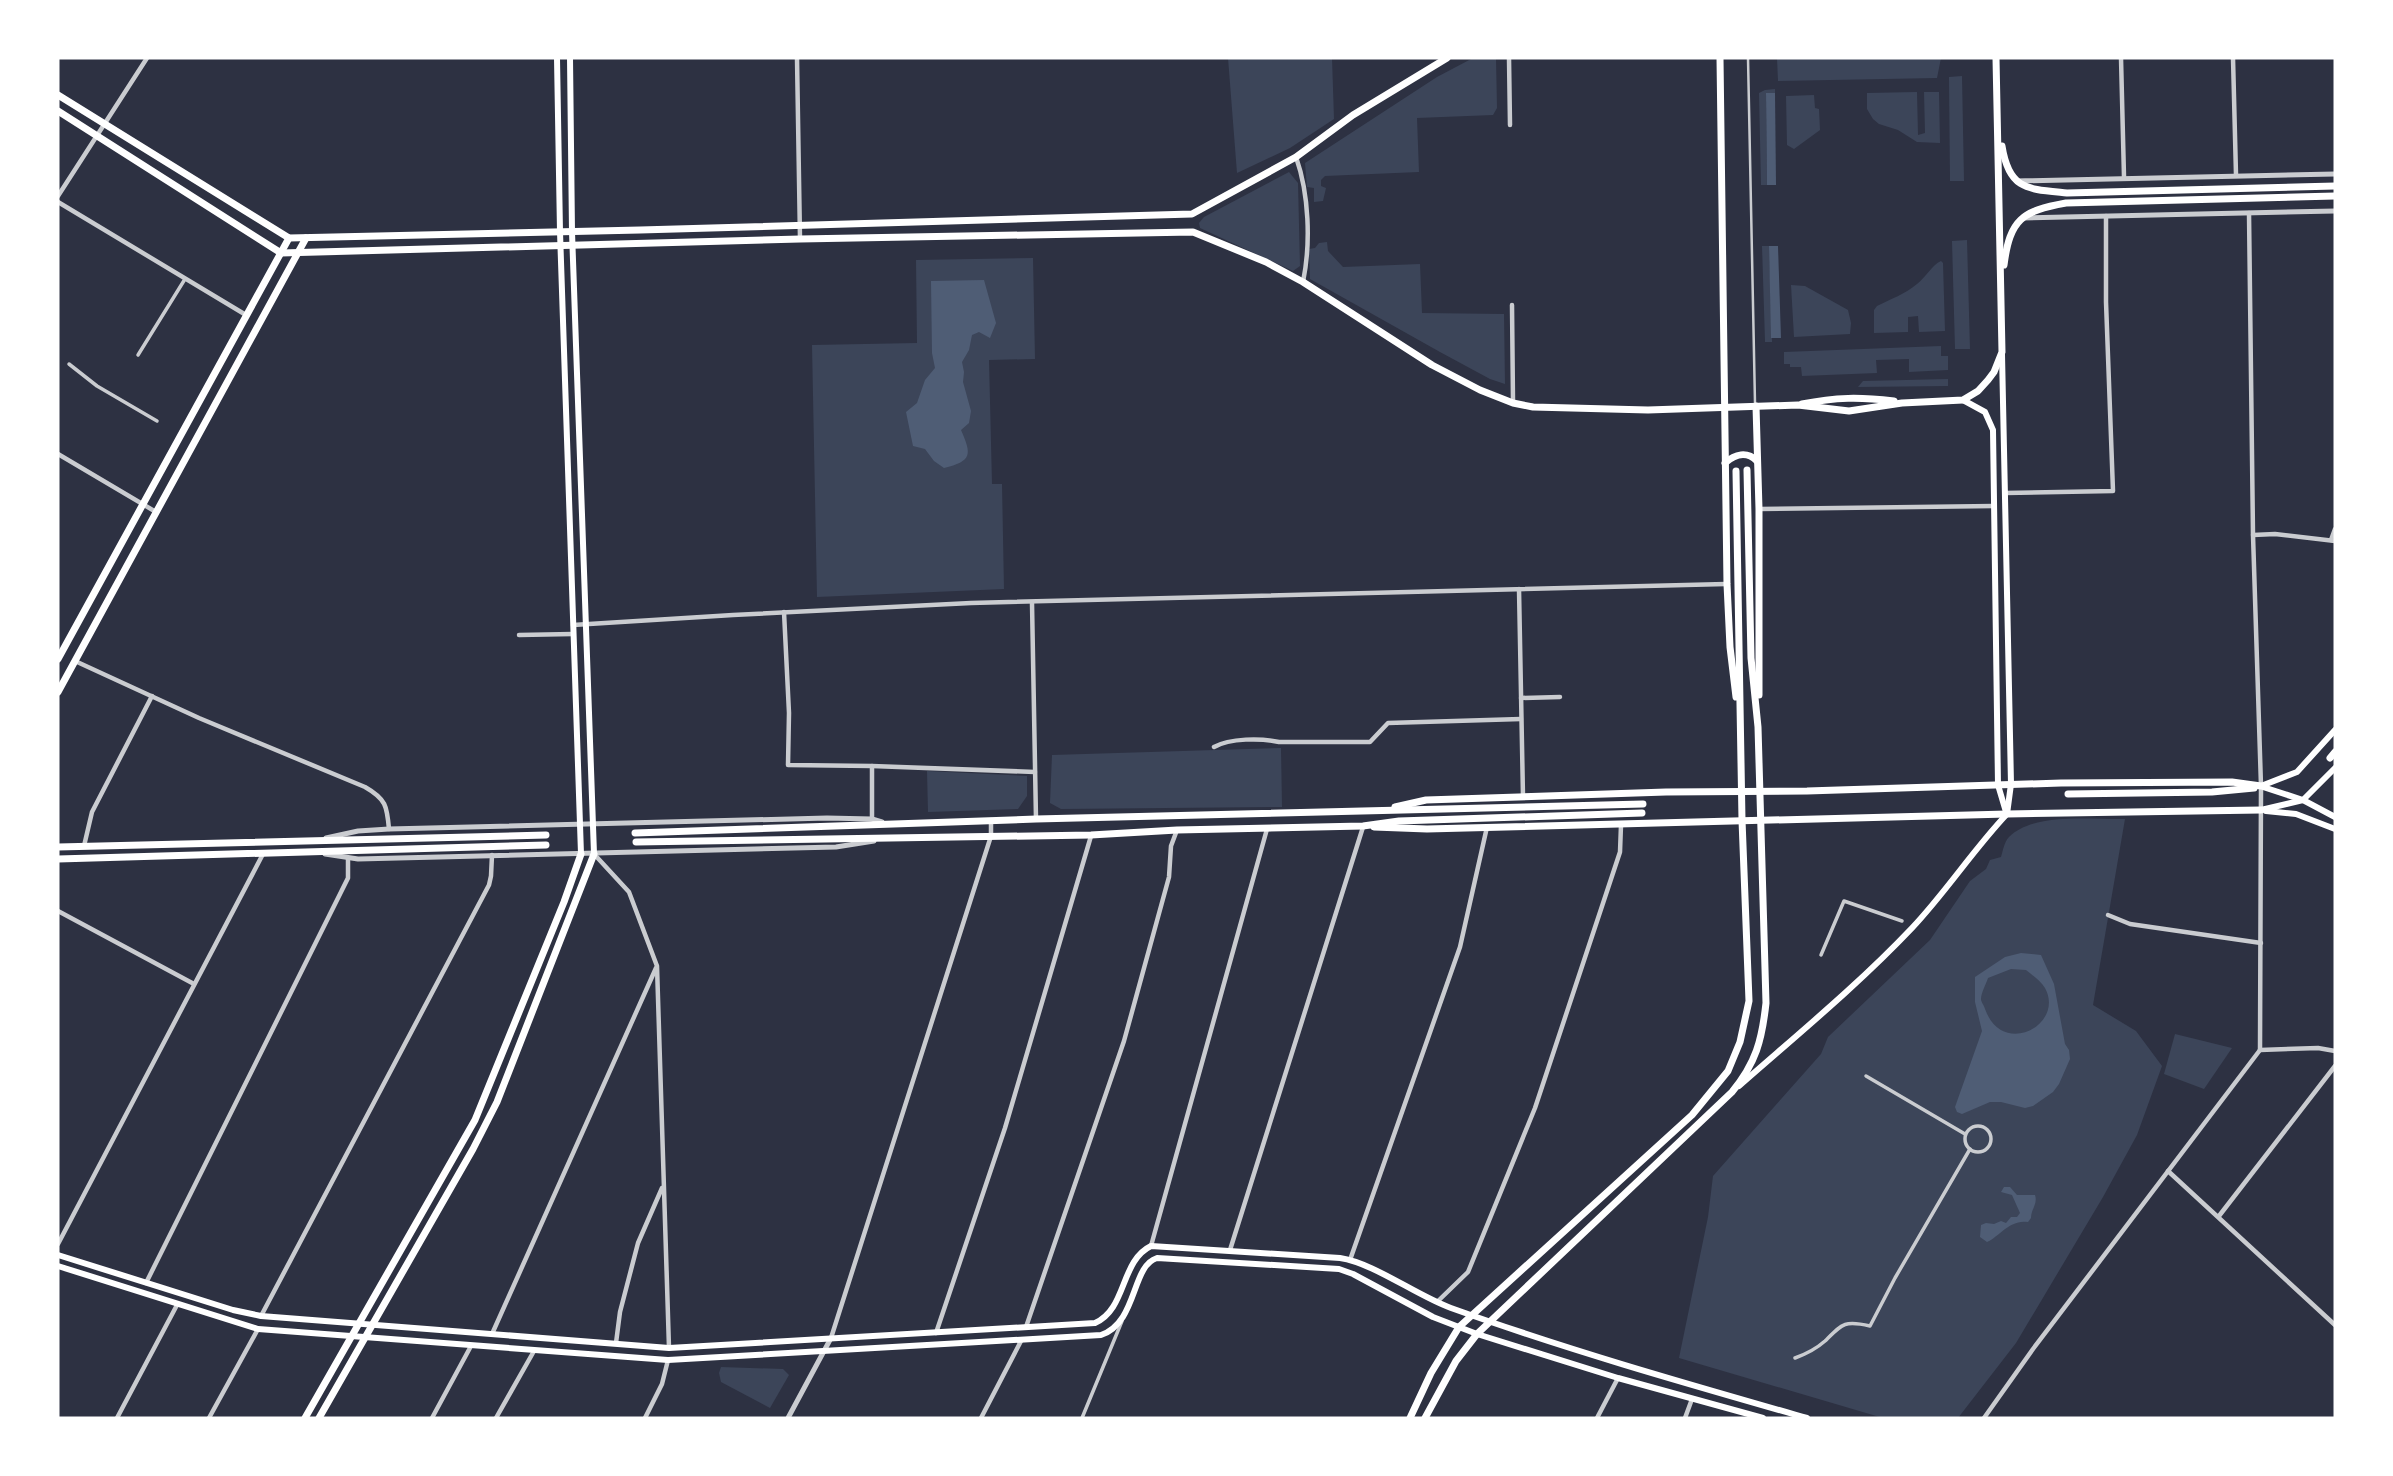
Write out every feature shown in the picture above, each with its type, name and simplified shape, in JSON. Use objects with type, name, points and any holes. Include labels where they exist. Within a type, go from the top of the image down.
[{"type":"main road","points":[[305,1418],[475,1121],[581,854],[560,247],[557,58]]},
{"type":"main road","points":[[319,1418],[473,1149],[497,1102],[594,854],[572,246],[570,58]]},
{"type":"main road","points":[[58,95],[289,238],[572,232],[1192,214],[1296,157],[1353,115],[1447,58]]},
{"type":"main road","points":[[1720,58],[1727,584],[1730,647],[1740,728]]},
{"type":"main road","points":[[1426,1418],[1456,1361],[1477,1334],[1732,1092],[1883,957],[1914,926],[1981,841],[2007,814],[2011,784],[1996,58]]},
{"type":"main road","points":[[58,111],[281,253],[1193,232],[1266,262],[1303,282],[1432,365],[1480,390],[1513,403],[1533,407],[1635,410],[1798,405],[1849,411],[1902,403],[1963,400],[1989,380],[2002,352]]},
{"type":"main road","points":[[1997,111],[2007,172],[2016,181],[2031,188],[2067,193],[2335,186]]},
{"type":"main road","points":[[2001,294],[2009,236],[2015,224],[2033,211],[2066,203],[2335,196]]},
{"type":"main road","points":[[1192,214],[1190,227],[1193,232]]},
{"type":"main road","points":[[59,655],[289,238]]},
{"type":"main road","points":[[58,692],[306,238]]},
{"type":"main road","points":[[1798,405],[1825,399],[1854,397],[1902,403]]},
{"type":"main road","points":[[1963,400],[1986,412],[1993,425],[1998,785],[2007,814]]},
{"type":"main road","points":[[1732,1092],[1747,1073],[1763,1032],[1766,1003],[1758,727],[1760,658],[1756,406]]},
{"type":"main road","points":[[1725,463],[1740,454],[1749,455],[1758,462]]},
{"type":"main road","points":[[1747,470],[1751,658],[1758,727]]},
{"type":"main road","points":[[1410,1418],[1431,1373],[1471,1314],[1692,1115],[1728,1071],[1740,1042],[1749,1001],[1742,820],[1736,471]]},
{"type":"main road","points":[[2068,794],[2212,792],[2261,786],[2297,772],[2335,730]]},
{"type":"main road","points":[[2261,810],[2303,800],[2335,768]]},
{"type":"main road","points":[[1378,810],[1426,800],[2011,784],[2232,782],[2261,786],[2303,800],[2335,817]]},
{"type":"main road","points":[[1642,813],[1091,835],[887,839],[636,837],[991,820],[1643,804]]},
{"type":"main road","points":[[1363,826],[1393,829],[1621,825],[1742,820],[2261,810],[2296,814],[2335,829]]},
{"type":"main road","points":[[58,847],[546,835]]},
{"type":"main road","points":[[58,859],[546,845]]},
{"type":"main road","points":[[58,1255],[261,1316],[669,1348],[1088,1324],[1109,1314],[1139,1254],[1151,1245],[1350,1260],[1437,1303],[1698,1388],[1807,1418]]},
{"type":"main road","points":[[58,1266],[258,1329],[668,1360],[1101,1335],[1115,1329],[1123,1320],[1147,1264],[1154,1258],[1346,1271],[1459,1328],[1618,1378],[1763,1418]]},
{"type":"street","points":[[147,58],[58,199],[246,316]]},
{"type":"street","points":[[797,58],[800,239]]},
{"type":"street","points":[[1509,58],[1510,125]]},
{"type":"street","points":[[2121,58],[2124,177]]},
{"type":"street","points":[[2233,58],[2236,175]]},
{"type":"street","points":[[1296,157],[1303,178],[1306,219],[1306,264],[1303,282]]},
{"type":"street","points":[[2016,181],[2335,174]]},
{"type":"street","points":[[2022,218],[2335,211]]},
{"type":"street","points":[[1984,1418],[2033,1349],[2260,1050],[2261,786],[2253,535],[2249,213]]},
{"type":"street","points":[[2005,493],[2113,491],[2106,302],[2106,216]]},
{"type":"street","points":[[138,355],[185,279]]},
{"type":"street","points":[[1512,305],[1513,403]]},
{"type":"street","points":[[69,364],[97,386],[157,421]]},
{"type":"street","points":[[58,454],[156,512]]},
{"type":"street","points":[[1759,509],[1994,506]]},
{"type":"street","points":[[2253,535],[2274,534],[2333,541],[2335,529]]},
{"type":"street","points":[[573,625],[784,612],[1032,603],[1727,584]]},
{"type":"street","points":[[1519,589],[1523,797]]},
{"type":"street","points":[[1032,603],[1036,819]]},
{"type":"street","points":[[784,612],[789,713],[788,765],[1035,772]]},
{"type":"street","points":[[519,635],[573,634]]},
{"type":"street","points":[[75,661],[365,786],[386,805],[389,829]]},
{"type":"street","points":[[84,846],[92,811],[152,696]]},
{"type":"street","points":[[1521,698],[1560,697]]},
{"type":"street","points":[[1214,747],[1221,743],[1269,739],[1279,742],[1370,742],[1388,723],[1521,719]]},
{"type":"street","points":[[872,766],[872,819]]},
{"type":"street","points":[[314,840],[358,831],[389,829],[827,818],[872,819],[885,824]]},
{"type":"street","points":[[788,1418],[831,1338],[991,836],[991,820]]},
{"type":"street","points":[[1437,1303],[1468,1272],[1535,1108],[1620,852],[1621,825]]},
{"type":"street","points":[[1230,1250],[1363,826]]},
{"type":"street","points":[[1350,1260],[1460,947],[1487,827]]},
{"type":"street","points":[[1151,1245],[1267,829]]},
{"type":"street","points":[[1026,1327],[1124,1041],[1169,877],[1171,846],[1177,830]]},
{"type":"street","points":[[936,1332],[1005,1128],[1091,835]]},
{"type":"street","points":[[315,853],[348,858],[594,854],[836,847],[887,839]]},
{"type":"street","points":[[58,1244],[263,854]]},
{"type":"street","points":[[594,854],[629,891],[657,966],[669,1348]]},
{"type":"street","points":[[261,1316],[489,885],[492,855]]},
{"type":"street","points":[[146,1283],[348,878],[348,858]]},
{"type":"street","points":[[1821,955],[1844,901],[1902,921]]},
{"type":"street","points":[[58,911],[194,984]]},
{"type":"street","points":[[2108,915],[2130,924],[2260,943]]},
{"type":"street","points":[[491,1335],[657,966]]},
{"type":"street","points":[[2260,1050],[2318,1048],[2335,1051]]},
{"type":"street","points":[[2219,1216],[2335,1066]]},
{"type":"street","points":[[1866,1076],[1965,1134]]},
{"type":"street","points":[[1976,1126],[1984,1127],[1990,1134],[1991,1142],[1986,1149],[1978,1152],[1970,1149],[1965,1142],[1965,1134],[1976,1126]]},
{"type":"street","points":[[1795,1359],[1810,1352],[1826,1340],[1833,1330],[1843,1325],[1857,1323],[1870,1326],[1970,1149]]},
{"type":"street","points":[[2168,1171],[2335,1325]]},
{"type":"street","points":[[616,1344],[620,1312],[638,1243],[664,1184]]},
{"type":"street","points":[[117,1418],[177,1305]]},
{"type":"street","points":[[1082,1418],[1123,1320]]},
{"type":"street","points":[[209,1418],[258,1329]]},
{"type":"street","points":[[981,1418],[1021,1341]]},
{"type":"street","points":[[432,1418],[471,1346]]},
{"type":"street","points":[[496,1418],[534,1351]]},
{"type":"street","points":[[645,1418],[662,1384],[668,1360]]},
{"type":"street","points":[[1597,1418],[1618,1378]]},
{"type":"street","points":[[1685,1418],[1692,1399]]},
{"type":"lane","points":[[1748,58],[1756,406]]},
{"type":"shaded area","points":[[1228,58],[1332,58],[1334,119],[1290,148],[1237,173]]},
{"type":"shaded area","points":[[1473,58],[1496,58],[1497,108],[1493,115],[1417,118],[1419,172],[1325,176],[1321,180],[1321,186],[1326,188],[1323,201],[1314,202],[1314,188],[1307,187],[1305,163],[1437,77]]},
{"type":"shaded area","points":[[1777,58],[1941,58],[1937,78],[1778,81]]},
{"type":"shaded area","points":[[1962,76],[1964,181],[1950,181],[1949,77]]},
{"type":"shaded area","points":[[1775,89],[1775,93],[1766,93],[1767,185],[1761,185],[1759,93]]},
{"type":"shaded area","points":[[1917,92],[1918,135],[1925,133],[1924,92],[1939,92],[1940,143],[1917,142],[1898,130],[1879,124],[1867,109],[1867,93]]},
{"type":"shaded area","points":[[1766,93],[1775,93],[1776,185],[1767,185]]},
{"type":"shaded area","points":[[1814,95],[1815,108],[1819,109],[1820,130],[1794,149],[1787,145],[1786,96]]},
{"type":"shaded area","points":[[1289,172],[1298,183],[1300,266],[1293,271],[1200,228],[1199,223],[1204,217]]},
{"type":"shaded area","points":[[1967,240],[1970,349],[1955,349],[1952,241]]},
{"type":"shaded area","points":[[1327,242],[1328,251],[1343,267],[1420,264],[1422,313],[1504,314],[1505,384],[1490,379],[1310,279],[1309,249]]},
{"type":"shaded area","points":[[1762,246],[1769,246],[1772,342],[1765,342]]},
{"type":"shaded area","points":[[1769,246],[1778,246],[1781,338],[1771,338]]},
{"type":"shaded area","points":[[1033,258],[1035,359],[989,360],[992,484],[1002,484],[1004,589],[817,597],[812,345],[917,343],[916,260]]},
{"type":"shaded area","points":[[1941,261],[1945,331],[1919,332],[1918,316],[1908,317],[1908,332],[1874,333],[1874,310],[1877,306],[1912,288]]},
{"type":"shaded area","points":[[984,280],[996,323],[990,338],[979,332],[972,335],[969,350],[962,362],[963,382],[971,411],[969,423],[961,430],[968,451],[960,463],[944,468],[934,461],[925,449],[913,446],[906,412],[917,403],[925,380],[935,368],[932,353],[931,281]]},
{"type":"shaded area","points":[[1791,285],[1805,286],[1848,310],[1850,334],[1794,337]]},
{"type":"shaded area","points":[[1941,346],[1941,356],[1948,356],[1948,370],[1909,372],[1909,359],[1876,360],[1877,373],[1802,376],[1801,367],[1784,364],[1784,352]]},
{"type":"shaded area","points":[[1948,379],[1948,386],[1858,387],[1863,381]]},
{"type":"shaded area","points":[[1281,748],[1282,807],[1061,809],[1050,803],[1052,755]]},
{"type":"shaded area","points":[[927,771],[1027,776],[1027,796],[1018,809],[928,812]]},
{"type":"shaded area","points":[[2064,819],[2125,819],[2093,1005],[2136,1031],[2162,1066],[2137,1135],[2103,1197],[2016,1343],[1958,1418],[1883,1418],[1679,1358],[1708,1217],[1713,1176],[1821,1054],[1828,1037],[1930,940],[1970,881],[1986,869],[1990,860],[2001,857],[2007,839],[2020,829]]},
{"type":"shaded area","points":[[2021,953],[2041,955],[2054,984],[2070,1059],[2053,1092],[2033,1106],[2025,1108],[1990,1102],[1962,1114],[1957,1112],[1955,1107],[1982,1031],[1975,1002],[1975,977],[2005,957]],"holes":[[[2011,969],[2026,970],[2045,988],[2049,1001],[2047,1013],[2040,1024],[2029,1031],[2017,1034],[2005,1032],[1994,1024],[1985,1009],[1981,1000],[1983,991],[1988,978]]]},
{"type":"shaded area","points":[[2175,1034],[2232,1048],[2204,1089],[2164,1074]]},
{"type":"shaded area","points":[[2004,1187],[2010,1187],[2017,1195],[2035,1195],[2031,1218],[2028,1222],[2011,1225],[1987,1242],[1980,1237],[1981,1225],[2001,1221],[2006,1223],[2020,1213],[2012,1195],[2001,1192]]},
{"type":"shaded area","points":[[721,1367],[783,1369],[789,1375],[770,1408],[721,1382]]}]
